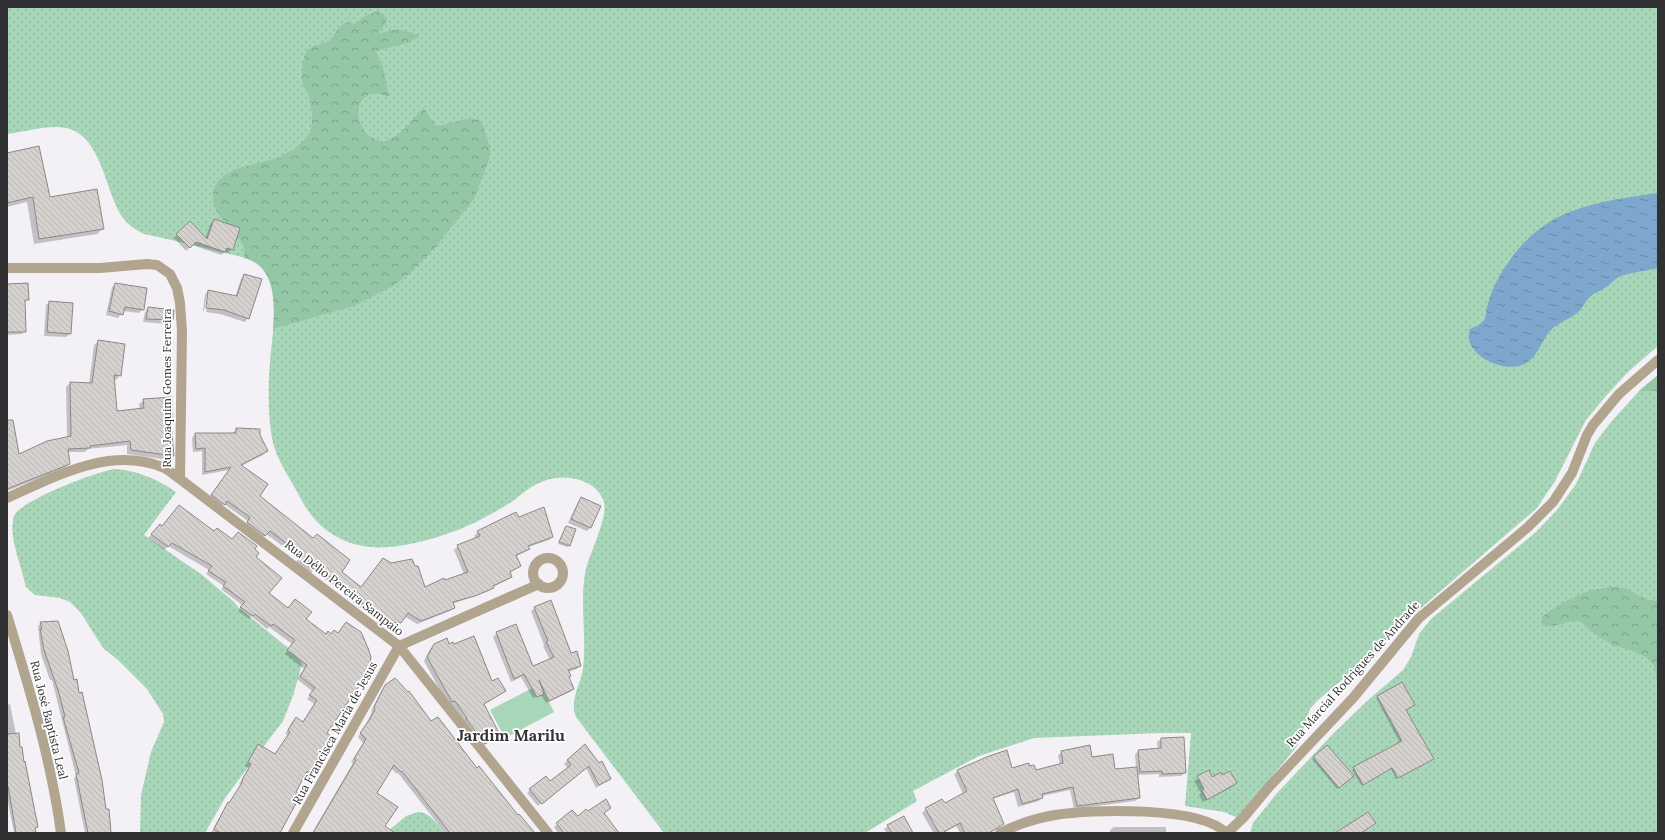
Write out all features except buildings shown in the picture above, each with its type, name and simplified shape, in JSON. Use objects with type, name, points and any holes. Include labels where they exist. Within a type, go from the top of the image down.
[{"type":"street","name":"Rua Joaquim Gomes Ferreira","points":[[7,268],[100,268],[147,264],[156,265],[170,274],[174,280],[178,293],[182,331],[180,478]]},
{"type":"street","name":"Rua Marcial Rodrigues de Andrade","points":[[1227,833],[1244,817],[1268,788],[1353,698],[1419,618],[1528,527],[1553,502],[1572,473],[1593,425],[1620,394],[1658,360]]},
{"type":"street","name":"Rua Délio Pereira Sampaio","points":[[7,498],[66,472],[92,463],[126,459],[163,467],[180,478],[399,646],[548,833]]},
{"type":"street","points":[[399,646],[539,584]]},
{"type":"street","name":"Rua José Baptista Leal","points":[[7,615],[42,739],[61,833]]},
{"type":"street","name":"Rua Francisca Maria de Jesus","points":[[293,833],[399,646]]},
{"type":"street","points":[[1000,833],[1022,823],[1044,817],[1112,812],[1191,816],[1218,827],[1227,833]]},
{"type":"green space","points":[[7,7],[1658,7],[1658,346],[1628,372],[1586,420],[1555,481],[1537,508],[1407,620],[1363,662],[1317,701],[1310,709],[1298,745],[1238,818],[1224,812],[1185,806],[1191,733],[1161,733],[1034,738],[979,756],[913,791],[917,801],[865,833],[664,833],[576,717],[574,710],[575,698],[582,674],[584,656],[584,580],[588,562],[601,526],[605,509],[604,502],[600,494],[589,484],[574,478],[551,479],[536,485],[513,501],[476,522],[445,535],[393,547],[363,546],[354,544],[337,537],[323,528],[301,500],[280,461],[272,439],[269,415],[269,388],[274,310],[273,296],[265,273],[253,261],[243,257],[144,234],[132,227],[123,218],[116,206],[99,161],[92,148],[83,137],[71,129],[50,127],[7,134]]},
{"type":"green space","points":[[378,11],[385,16],[386,23],[375,36],[387,31],[398,30],[420,36],[408,43],[376,51],[383,67],[389,97],[377,94],[368,95],[362,101],[358,109],[359,118],[363,128],[370,136],[382,142],[388,140],[400,133],[423,107],[436,126],[469,119],[480,120],[490,147],[490,157],[474,199],[434,249],[410,273],[393,286],[354,306],[273,329],[273,297],[268,276],[255,262],[244,258],[243,245],[217,212],[213,198],[214,189],[218,181],[224,175],[242,167],[279,157],[295,148],[305,139],[312,126],[311,104],[303,84],[302,74],[303,60],[307,51],[312,47],[329,41],[339,27],[345,23],[348,22],[354,24],[367,15]]},
{"type":"green space","points":[[1658,375],[1658,833],[1250,833],[1253,823],[1277,793],[1333,734],[1367,701],[1403,670],[1411,657],[1419,634],[1431,619],[1536,532],[1557,510],[1576,484],[1595,443],[1611,422],[1639,391]]},
{"type":"green space","points":[[1658,375],[1658,391],[1639,391]]},
{"type":"green space","points":[[115,469],[147,476],[176,492],[144,535],[201,574],[233,601],[239,608],[297,655],[302,664],[293,696],[283,721],[225,798],[205,833],[140,833],[141,795],[151,752],[164,722],[163,714],[147,689],[118,660],[103,648],[81,613],[70,602],[60,598],[35,595],[26,587],[13,540],[12,532],[14,516],[19,510],[44,495],[60,488],[93,475]]},
{"type":"green space","points":[[1611,587],[1625,588],[1648,600],[1658,601],[1658,690],[1654,666],[1642,655],[1613,645],[1578,621],[1554,626],[1543,625],[1541,622],[1543,616],[1559,605],[1575,597],[1593,590]]},
{"type":"green space","points":[[540,684],[554,712],[505,738],[490,710]]},
{"type":"green space","points":[[418,812],[426,814],[430,817],[445,833],[386,833],[406,816]]},
{"type":"water","points":[[1658,193],[1658,268],[1619,277],[1592,295],[1578,312],[1551,330],[1538,351],[1528,362],[1519,366],[1509,367],[1498,365],[1478,354],[1472,347],[1469,338],[1470,329],[1483,322],[1495,284],[1510,259],[1527,240],[1544,226],[1563,215],[1584,207],[1606,201]]},
{"type":"district","name":"Jardim Marilu","points":[[511,735]]}]
